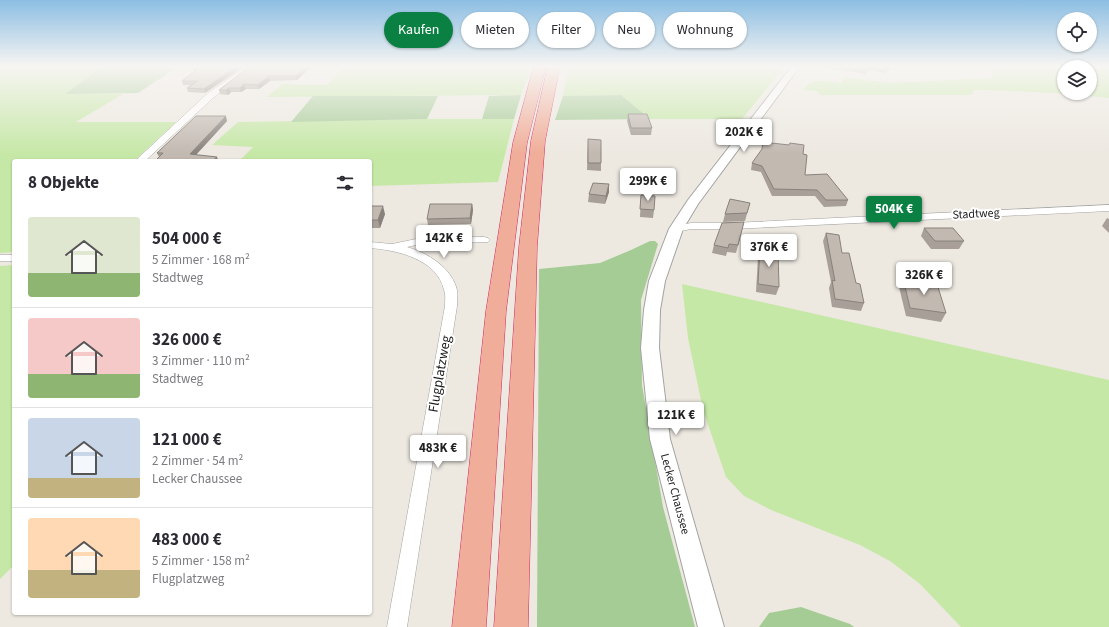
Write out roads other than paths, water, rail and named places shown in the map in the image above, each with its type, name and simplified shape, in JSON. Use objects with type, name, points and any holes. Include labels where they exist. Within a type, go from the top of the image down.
[{"type":"highway","points":[[469,627],[496,311],[520,143],[532,95]]},
{"type":"highway","points":[[511,627],[528,247],[538,141],[548,95]]},
{"type":"street","points":[[142,159],[211,95]]},
{"type":"street","name":"Lecker Chaussee","points":[[711,627],[660,439],[650,348],[652,310],[657,281],[673,235],[692,203],[774,95]]},
{"type":"street","name":"Stadtweg","points":[[673,235],[691,226],[732,226],[1109,208]]},
{"type":"street","name":"Flugplatzweg","points":[[372,245],[394,246],[421,241],[484,240]]},
{"type":"street","name":"Flugplatzweg","points":[[394,246],[415,253],[430,262],[444,276],[451,289],[451,306],[397,627]]},
{"type":"street","points":[[0,258],[12,258]]}]
